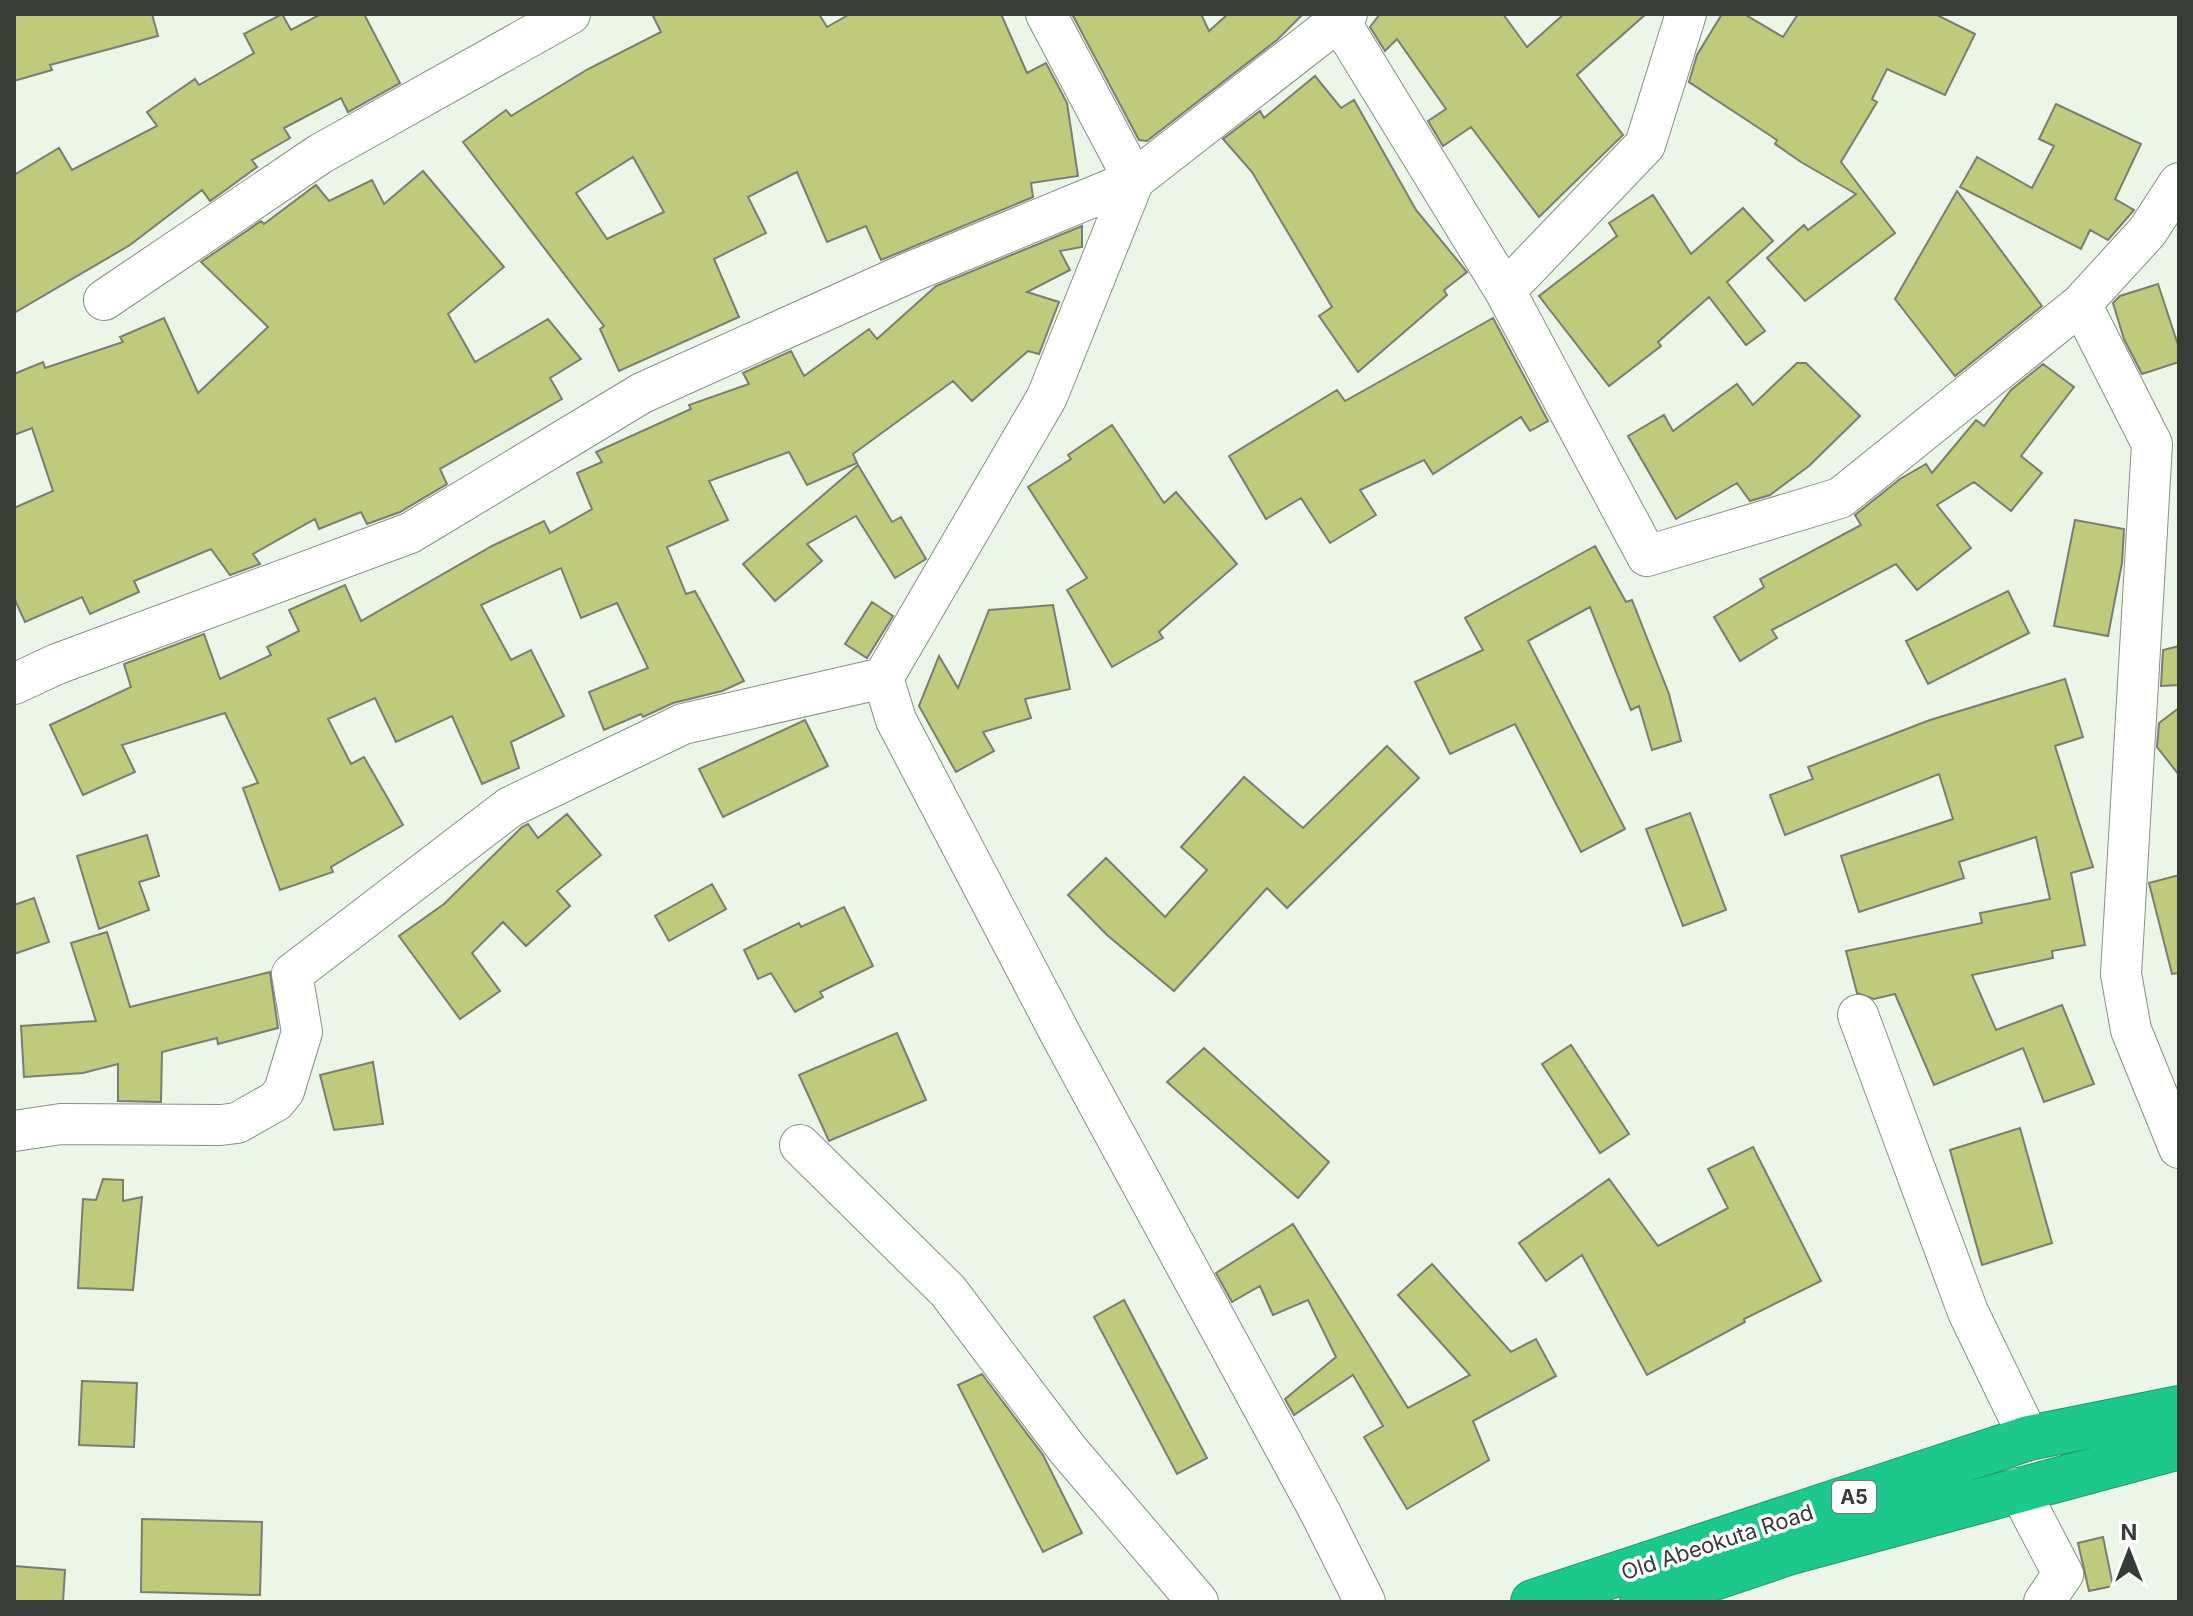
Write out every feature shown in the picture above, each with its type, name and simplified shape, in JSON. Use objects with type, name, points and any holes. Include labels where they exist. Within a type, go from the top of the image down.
[{"type":"highway","name":"Old Abeokuta Road","points":[[1533,1602],[2029,1438],[2179,1408]]},
{"type":"highway","name":"Old Abeokuta Road","points":[[1642,1602],[1791,1552],[2018,1488],[2179,1447]]},
{"type":"street","points":[[104,300],[320,154],[570,14]]},
{"type":"street","points":[[14,1131],[61,1124],[237,1123],[276,1101],[284,1091],[302,1032],[292,974],[510,807],[683,724],[883,678],[1047,397],[1134,180],[1046,14]]},
{"type":"street","points":[[1505,291],[1645,145],[1686,14]]},
{"type":"street","points":[[14,684],[99,648],[410,533],[642,393],[906,274],[1134,180],[1343,17],[1505,291],[1647,556],[1840,498],[2081,304],[2147,232],[2179,183]]},
{"type":"street","points":[[2081,304],[2152,444],[2121,974],[2131,1030],[2179,1148]]},
{"type":"street","points":[[883,678],[896,720],[1062,1037],[1320,1512],[1365,1602]]},
{"type":"street","points":[[1858,1015],[1968,1312],[2029,1438]]},
{"type":"street","points":[[800,1145],[948,1291],[1068,1450],[1198,1602]]},
{"type":"street","points":[[2018,1488],[2063,1574],[2044,1602]]},
{"type":"building","points":[[14,14],[152,14],[158,36],[50,65],[52,70],[14,81]]},
{"type":"building","points":[[282,14],[291,30],[321,14],[364,14],[400,83],[348,112],[341,98],[284,128],[290,138],[252,160],[257,167],[210,201],[202,190],[130,245],[14,313],[14,175],[59,148],[72,170],[157,126],[147,112],[195,79],[199,85],[254,53],[244,34]]},
{"type":"building","points":[[652,14],[819,14],[827,27],[850,14],[1001,14],[1027,73],[1046,63],[1067,103],[1078,176],[1031,183],[1033,197],[881,260],[866,226],[827,242],[797,172],[748,197],[766,233],[714,259],[739,317],[619,371],[600,329],[604,326],[463,142],[506,110],[511,116],[588,69],[661,32]],"holes":[[[633,157],[664,212],[607,239],[576,193]]]},
{"type":"building","points":[[1072,14],[1201,14],[1209,31],[1228,14],[1303,14],[1277,40],[1147,141],[1139,140]]},
{"type":"building","points":[[1380,14],[1503,14],[1527,47],[1564,14],[1646,14],[1577,75],[1623,135],[1539,217],[1471,127],[1443,146],[1428,121],[1446,109],[1397,39],[1385,51],[1370,27]]},
{"type":"building","points":[[1722,14],[1744,14],[1783,37],[1798,14],[1935,14],[1975,34],[1945,95],[1887,69],[1872,99],[1877,102],[1841,162],[1895,233],[1805,301],[1767,258],[1804,225],[1808,230],[1856,194],[1801,162],[1775,144],[1777,140],[1689,82],[1697,55]]},
{"type":"building","points":[[1315,76],[1341,108],[1354,100],[1416,210],[1467,272],[1444,290],[1447,295],[1358,372],[1319,316],[1332,307],[1252,172],[1223,139],[1260,111],[1264,118]]},
{"type":"building","points":[[2056,104],[2141,144],[2115,199],[2134,210],[2108,240],[2090,230],[2081,249],[1960,187],[1977,157],[2032,188],[2054,146],[2039,139]]},
{"type":"building","points":[[423,171],[504,267],[448,314],[475,362],[548,319],[581,359],[550,378],[562,399],[440,469],[447,484],[400,512],[367,524],[361,512],[319,529],[315,519],[253,554],[260,564],[230,575],[211,549],[134,581],[139,592],[90,614],[82,597],[25,622],[14,598],[14,508],[53,491],[32,428],[14,435],[14,374],[43,362],[45,368],[123,342],[120,337],[164,318],[198,393],[268,327],[201,262],[261,221],[264,224],[316,185],[329,201],[372,180],[384,204]]},
{"type":"building","points":[[1957,191],[2042,306],[1955,376],[1895,299]]},
{"type":"building","points":[[1653,195],[1691,254],[1743,208],[1773,241],[1727,282],[1765,331],[1746,345],[1709,297],[1658,342],[1661,346],[1609,386],[1539,296],[1617,236],[1609,223]]},
{"type":"building","points":[[1082,226],[1082,247],[1060,251],[1070,270],[1027,292],[1059,302],[1039,354],[1028,351],[972,401],[953,381],[853,454],[857,463],[807,485],[789,452],[709,481],[728,520],[667,547],[686,594],[695,591],[744,681],[722,691],[673,703],[643,717],[641,714],[604,730],[589,692],[648,668],[617,603],[581,618],[561,568],[481,605],[511,660],[531,650],[564,716],[511,742],[519,768],[482,784],[452,716],[396,742],[375,698],[328,719],[351,764],[364,757],[403,825],[331,867],[333,872],[280,890],[243,788],[258,783],[225,713],[122,745],[135,772],[83,795],[50,725],[131,687],[124,664],[204,634],[220,679],[271,655],[267,647],[299,631],[289,610],[345,585],[361,621],[492,546],[544,521],[550,533],[592,509],[577,473],[602,462],[596,452],[691,409],[689,405],[749,384],[743,373],[791,351],[804,376],[869,329],[877,339],[936,286]]},
{"type":"building","points":[[2158,284],[2179,348],[2179,362],[2142,374],[2124,339],[2113,303],[2120,296]]},
{"type":"building","points":[[1493,318],[1548,421],[1530,431],[1521,417],[1433,474],[1424,460],[1360,490],[1376,515],[1330,543],[1301,498],[1266,519],[1229,456],[1337,390],[1345,401]]},
{"type":"building","points":[[1797,363],[1806,363],[1860,416],[1809,466],[1770,495],[1750,501],[1737,483],[1676,519],[1628,436],[1664,415],[1673,431],[1737,384],[1753,405]]},
{"type":"building","points":[[2043,364],[2074,387],[2021,456],[2042,473],[2011,511],[1974,482],[1937,505],[1971,548],[1917,590],[1896,564],[1772,630],[1777,638],[1740,661],[1714,617],[1764,587],[1760,579],[1861,525],[1855,515],[1900,479],[1926,464],[1932,473],[1976,420],[1984,426],[2011,390]]},
{"type":"building","points":[[1112,425],[1164,503],[1176,492],[1237,564],[1159,632],[1163,638],[1112,667],[1067,590],[1087,578],[1028,487],[1071,459],[1068,455]]},
{"type":"building","points":[[858,465],[892,522],[901,517],[926,559],[895,578],[856,516],[807,544],[822,561],[775,601],[743,564]]},
{"type":"building","points":[[2075,520],[2124,529],[2122,563],[2108,636],[2054,626]]},
{"type":"building","points":[[1595,546],[1626,602],[1632,600],[1669,694],[1681,741],[1652,750],[1639,706],[1631,710],[1590,607],[1528,641],[1625,829],[1581,852],[1515,724],[1450,754],[1415,682],[1483,650],[1465,618]]},
{"type":"building","points":[[2008,591],[2029,633],[1928,684],[1906,641]]},
{"type":"building","points":[[872,602],[893,616],[867,658],[845,644]]},
{"type":"building","points":[[1053,605],[1070,689],[1025,699],[1031,718],[983,732],[994,751],[956,772],[919,706],[939,656],[958,688],[989,610]]},
{"type":"building","points":[[2179,646],[2179,685],[2161,686],[2163,650]]},
{"type":"building","points":[[2065,679],[2083,737],[2055,746],[2093,867],[2071,873],[2085,945],[2052,951],[2053,958],[1972,975],[1996,1030],[2062,1005],[2094,1084],[2044,1102],[2023,1048],[1934,1085],[1895,994],[1874,999],[1857,993],[1846,951],[1982,923],[1980,913],[2050,899],[2036,837],[1959,862],[1964,878],[1859,912],[1841,856],[1953,819],[1939,774],[1785,835],[1770,795],[1813,779],[1808,767],[1930,720]]},
{"type":"building","points":[[2179,708],[2179,775],[2157,747],[2159,723]]},
{"type":"building","points":[[805,720],[828,766],[723,817],[699,769]]},
{"type":"building","points":[[1387,746],[1419,778],[1287,908],[1267,888],[1174,991],[1107,935],[1068,895],[1106,858],[1165,917],[1207,870],[1181,847],[1244,777],[1303,828]]},
{"type":"building","points":[[1690,813],[1726,910],[1683,926],[1646,829]]},
{"type":"building","points":[[567,814],[601,855],[557,891],[570,906],[526,946],[503,922],[472,953],[500,991],[460,1019],[399,936],[444,904],[522,827],[528,824],[538,838]]},
{"type":"building","points":[[147,835],[159,876],[139,882],[149,910],[99,929],[77,856]]},
{"type":"building","points":[[2179,875],[2179,973],[2172,974],[2149,883]]},
{"type":"building","points":[[712,884],[726,909],[669,941],[655,916]]},
{"type":"building","points":[[34,898],[49,942],[14,954],[14,905]]},
{"type":"building","points":[[844,907],[873,966],[820,992],[823,997],[795,1012],[771,973],[758,979],[744,950],[799,923],[801,927]]},
{"type":"building","points":[[107,932],[130,1007],[270,972],[278,1028],[218,1044],[217,1038],[162,1052],[161,1102],[118,1101],[118,1064],[83,1073],[24,1077],[21,1026],[96,1021],[71,943]]},
{"type":"building","points":[[897,1033],[926,1100],[829,1141],[799,1075]]},
{"type":"building","points":[[1571,1045],[1629,1134],[1600,1153],[1542,1064]]},
{"type":"building","points":[[1204,1048],[1329,1162],[1298,1198],[1167,1082]]},
{"type":"building","points":[[373,1062],[383,1124],[334,1130],[320,1075]]},
{"type":"building","points":[[2020,1128],[2052,1243],[1982,1265],[1950,1150]]},
{"type":"building","points":[[1753,1147],[1821,1281],[1744,1319],[1745,1322],[1647,1375],[1582,1255],[1546,1281],[1519,1243],[1609,1179],[1658,1246],[1728,1208],[1708,1169]]},
{"type":"building","points":[[103,1179],[123,1180],[123,1201],[142,1197],[133,1290],[78,1288],[83,1199],[96,1200]]},
{"type":"building","points":[[1293,1224],[1408,1408],[1470,1375],[1398,1295],[1432,1264],[1511,1352],[1536,1339],[1556,1376],[1473,1421],[1489,1460],[1407,1509],[1364,1437],[1383,1426],[1353,1375],[1294,1415],[1285,1399],[1336,1357],[1308,1300],[1273,1315],[1260,1286],[1232,1302],[1216,1273]]},
{"type":"building","points":[[1124,1300],[1207,1458],[1177,1474],[1094,1317]]},
{"type":"building","points":[[982,1374],[1043,1455],[1082,1533],[1043,1552],[958,1385]]},
{"type":"building","points":[[82,1381],[137,1383],[134,1447],[79,1445]]},
{"type":"building","points":[[142,1519],[262,1522],[260,1595],[141,1592]]},
{"type":"building","points":[[2103,1537],[2113,1586],[2089,1591],[2078,1543]]},
{"type":"building","points":[[14,1566],[65,1570],[63,1602],[14,1602]]}]
